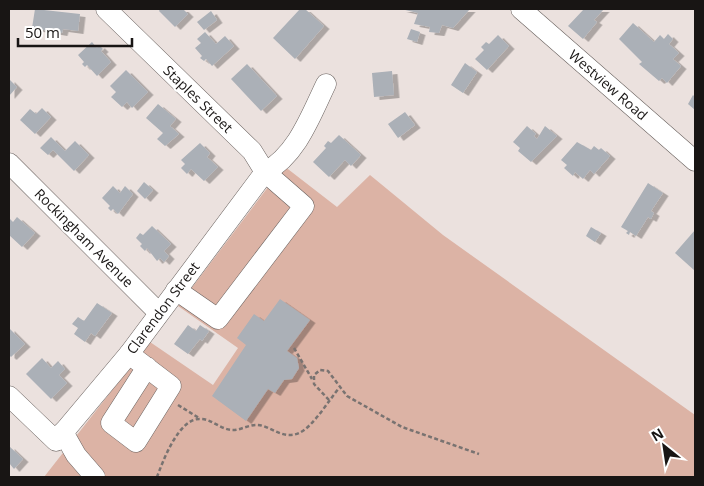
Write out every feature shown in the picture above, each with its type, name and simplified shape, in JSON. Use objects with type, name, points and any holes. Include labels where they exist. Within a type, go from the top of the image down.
[{"type":"street","name":"Westview Road","points":[[522,9],[695,161]]},
{"type":"street","name":"Staples Street","points":[[117,13],[252,152],[265,172],[304,206],[218,319],[176,290]]},
{"type":"street","name":"Clarendon Street","points":[[59,437],[129,354],[158,312],[265,172],[276,166],[289,154],[326,84]]},
{"type":"street","name":"Rockingham Avenue","points":[[9,164],[158,312]]},
{"type":"street","points":[[129,354],[171,386],[136,442],[111,424],[147,368]]},
{"type":"street","points":[[9,396],[59,437],[95,477]]},
{"type":"path","points":[[294,348],[314,384],[330,400]]},
{"type":"path","points":[[314,384],[314,375],[324,370],[328,371],[339,388],[348,396],[402,427],[479,454]]},
{"type":"path","points":[[165,396],[199,418],[227,429],[233,430],[260,424],[279,434],[297,434],[306,429],[339,388]]},
{"type":"path","points":[[157,477],[170,446],[176,437],[188,424],[199,418]]},
{"type":"shaded area","points":[[284,166],[337,207],[370,175],[443,235],[695,415],[695,477],[44,477],[150,342],[213,385],[238,348],[178,306]]},
{"type":"building","points":[[35,9],[80,14],[78,31],[63,29],[62,33],[32,28]]},
{"type":"building","points":[[160,9],[183,9],[188,14],[175,27],[159,11]]},
{"type":"building","points":[[300,9],[305,9],[324,26],[295,59],[273,38]]},
{"type":"building","points":[[401,9],[470,9],[453,28],[442,25],[439,33],[429,32],[430,27],[414,24],[418,13]]},
{"type":"building","points":[[584,9],[604,9],[594,20],[597,22],[583,39],[568,26]]},
{"type":"building","points":[[211,11],[217,20],[204,30],[197,22]]},
{"type":"building","points":[[633,23],[654,42],[660,35],[664,39],[668,34],[673,39],[669,44],[679,53],[673,59],[681,66],[667,83],[662,78],[659,81],[639,64],[642,62],[619,39]]},
{"type":"building","points":[[411,29],[420,32],[417,42],[407,39]]},
{"type":"building","points":[[205,32],[216,44],[225,36],[234,46],[212,66],[206,59],[204,61],[200,58],[202,56],[195,48],[201,43],[197,39]]},
{"type":"building","points":[[498,35],[509,46],[487,70],[475,59],[484,50],[481,47],[486,42],[489,44]]},
{"type":"building","points":[[92,42],[97,48],[99,45],[103,49],[101,51],[111,62],[97,76],[87,65],[85,67],[82,64],[84,62],[78,55]]},
{"type":"building","points":[[465,63],[477,72],[463,93],[451,85]]},
{"type":"building","points":[[247,64],[277,96],[261,111],[231,79]]},
{"type":"building","points":[[126,70],[148,92],[132,108],[127,102],[122,107],[111,97],[116,92],[110,86]]},
{"type":"building","points":[[392,71],[394,95],[374,97],[372,73]]},
{"type":"building","points":[[9,79],[17,87],[9,96]]},
{"type":"building","points":[[693,95],[695,97],[695,110],[688,104]]},
{"type":"building","points":[[158,104],[176,119],[170,126],[179,134],[165,146],[157,139],[163,133],[146,118]]},
{"type":"building","points":[[42,108],[51,117],[35,134],[20,120],[30,109],[36,114]]},
{"type":"building","points":[[405,112],[415,125],[398,138],[388,124]]},
{"type":"building","points":[[527,126],[536,134],[534,136],[537,139],[545,126],[557,136],[531,162],[518,151],[520,148],[513,142]]},
{"type":"building","points":[[339,135],[361,155],[351,166],[345,160],[329,177],[313,162],[326,148],[324,146],[328,141],[331,143]]},
{"type":"building","points":[[51,137],[65,151],[75,141],[89,155],[74,171],[53,150],[48,155],[40,148]]},
{"type":"building","points":[[577,142],[591,150],[594,146],[599,150],[601,148],[610,156],[594,174],[590,170],[583,179],[575,172],[573,176],[564,168],[567,165],[561,160]]},
{"type":"building","points":[[200,143],[210,153],[207,157],[218,167],[204,181],[191,169],[187,174],[181,168],[185,164],[181,160]]},
{"type":"building","points":[[144,182],[153,190],[145,199],[137,191]]},
{"type":"building","points":[[648,183],[663,193],[651,211],[654,213],[651,219],[648,217],[636,236],[630,232],[629,235],[626,233],[628,231],[621,227]]},
{"type":"building","points":[[113,186],[120,193],[125,186],[133,194],[118,214],[113,209],[111,211],[108,208],[110,206],[102,198]]},
{"type":"building","points":[[17,217],[35,233],[22,247],[9,235],[9,218],[13,222]]},
{"type":"building","points":[[152,226],[171,244],[164,251],[169,256],[164,262],[160,258],[157,261],[147,248],[145,251],[140,246],[142,244],[136,238],[140,233],[143,235]]},
{"type":"building","points":[[591,227],[601,233],[595,242],[586,236]]},
{"type":"building","points":[[695,230],[695,271],[675,253]]},
{"type":"building","points":[[280,299],[310,320],[287,351],[297,358],[299,368],[292,379],[284,380],[275,393],[268,389],[246,421],[212,396],[246,345],[237,338],[254,314],[264,321]]},
{"type":"building","points":[[97,303],[112,313],[95,336],[91,333],[85,342],[74,334],[78,328],[72,324],[78,317],[84,321]]},
{"type":"building","points":[[188,325],[196,331],[200,325],[209,331],[202,341],[200,339],[188,354],[174,344]]},
{"type":"building","points":[[9,328],[25,344],[11,357],[9,355]]},
{"type":"building","points":[[42,358],[51,368],[58,361],[65,369],[59,375],[67,383],[51,399],[26,374]]},
{"type":"building","points":[[9,446],[23,459],[14,469],[9,463]]}]
